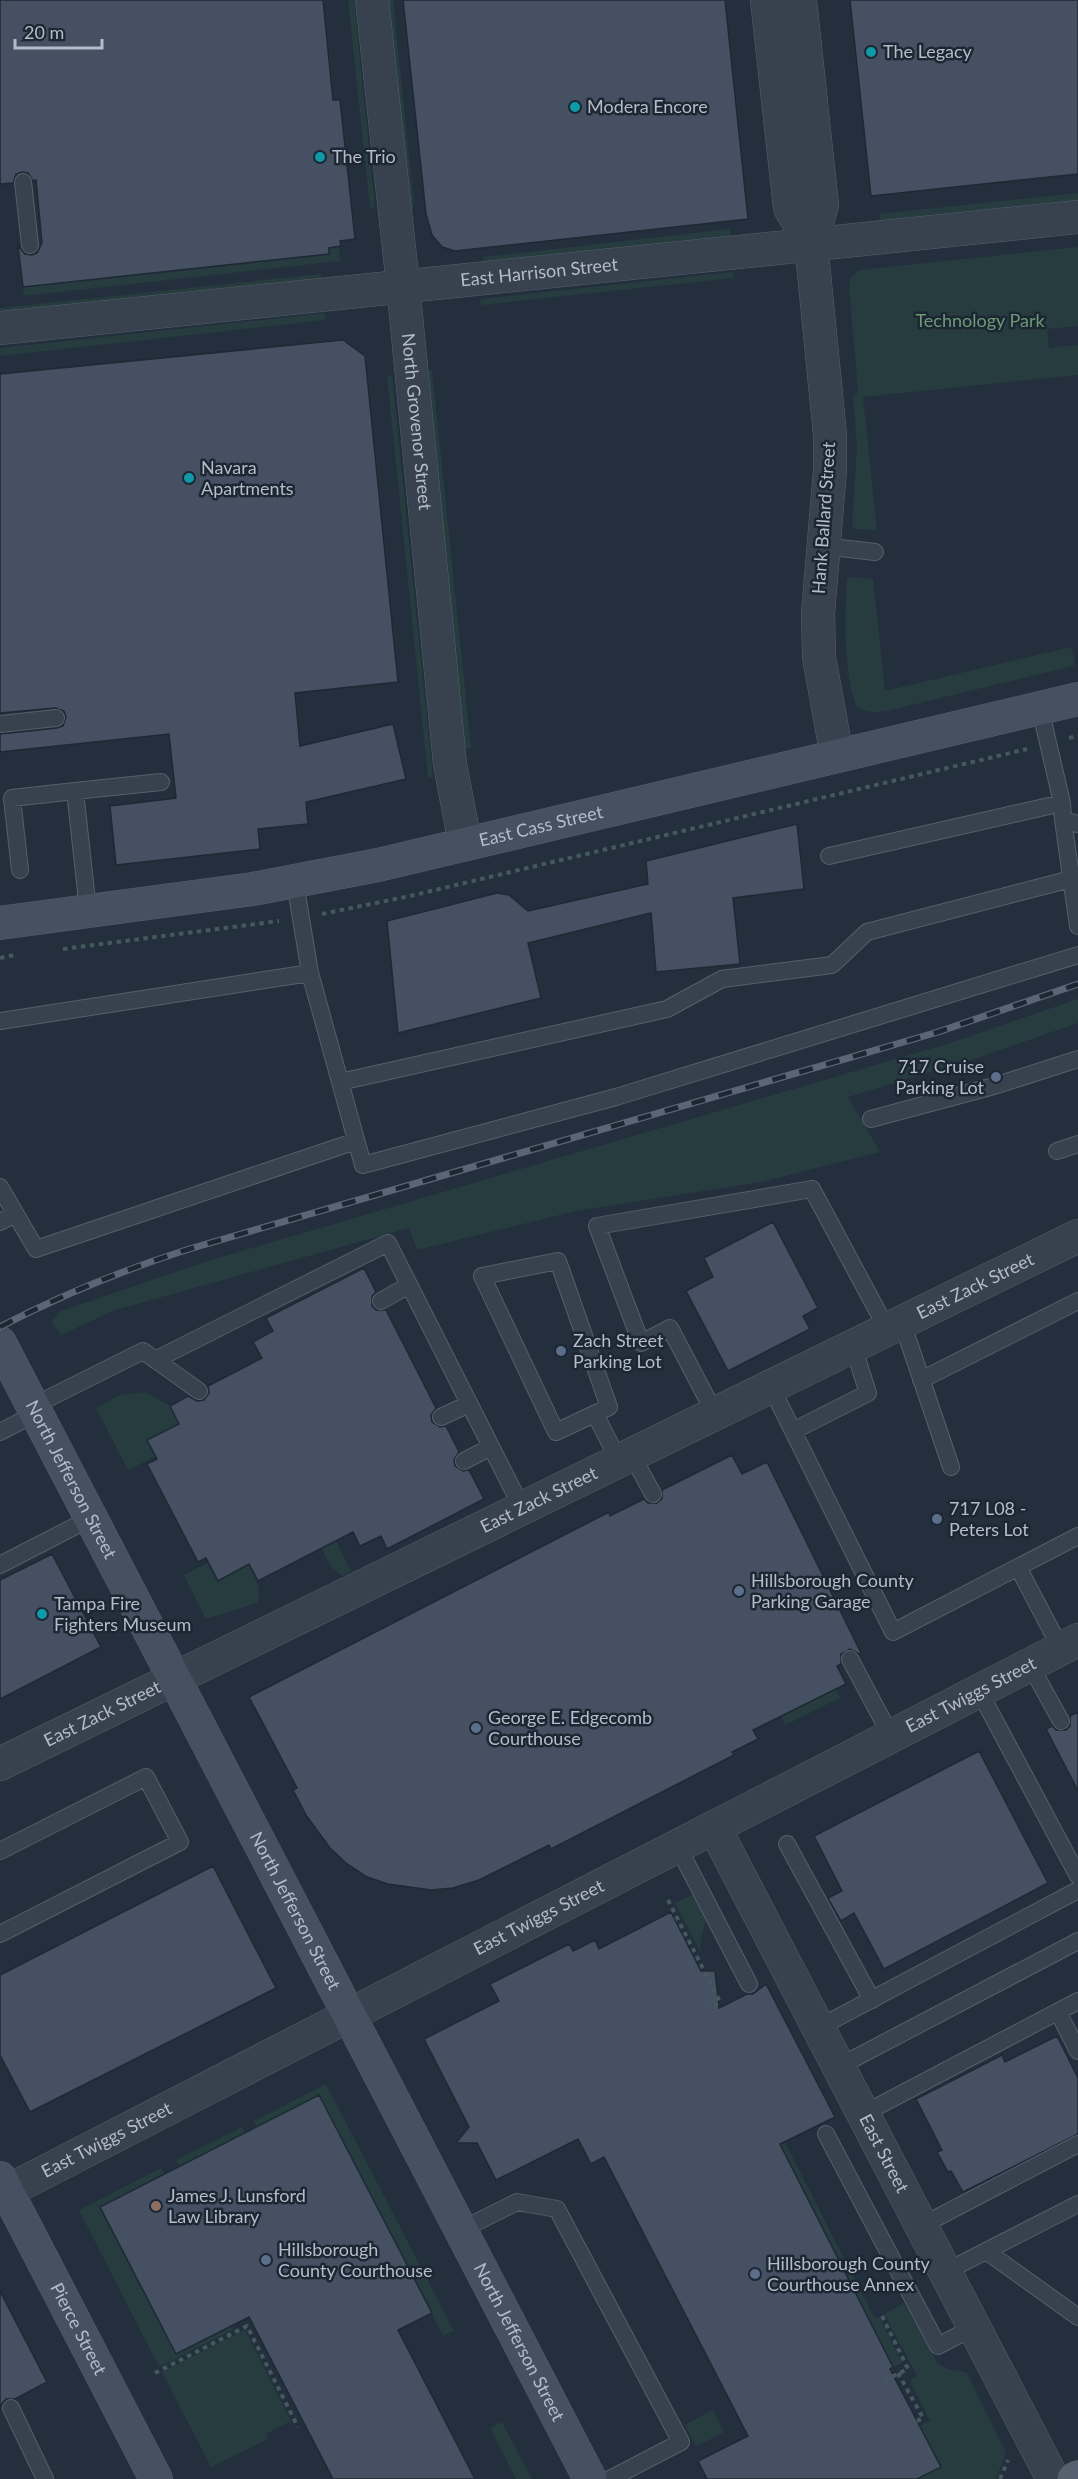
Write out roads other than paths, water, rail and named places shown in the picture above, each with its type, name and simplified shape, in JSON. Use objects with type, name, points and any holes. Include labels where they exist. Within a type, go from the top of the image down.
[{"type":"main road","name":"East Cass Street","points":[[0,923],[295,882],[378,865],[1078,699]]},
{"type":"main road","name":"North Jefferson Street","points":[[2,1353],[35,1410],[590,2479]]},
{"type":"main road","name":"Pierce Street","points":[[2,2188],[156,2479]]},
{"type":"main road","points":[[1074,2479],[1078,2477]]},
{"type":"street","name":"North Grovenor Street","points":[[372,0],[403,285],[450,764],[465,843]]},
{"type":"street","name":"Hank Ballard Street","points":[[767,0],[790,208],[811,243]]},
{"type":"street","name":"Hank Ballard Street","points":[[800,0],[822,205],[811,243],[830,435],[830,470],[818,614],[819,657],[837,756]]},
{"type":"street","name":"East Harrison Street","points":[[0,328],[1078,217]]},
{"type":"street","name":"East Zack Street","points":[[0,1764],[1078,1236]]},
{"type":"street","name":"East Twiggs Street","points":[[2,2188],[349,2014],[1069,1645]]},
{"type":"street","name":"East Street","points":[[714,1827],[1053,2479]]},
{"type":"lane","points":[[23,182],[30,245]]},
{"type":"lane","points":[[823,546],[875,552]]},
{"type":"lane","points":[[1040,708],[1068,816],[1071,879],[1078,926]]},
{"type":"lane","points":[[0,724],[56,718]]},
{"type":"lane","points":[[20,870],[12,798],[161,782]]},
{"type":"lane","points":[[75,791],[88,910]]},
{"type":"lane","points":[[829,856],[1068,816]]},
{"type":"lane","points":[[340,1082],[667,1009],[722,979],[832,965],[867,932],[1071,879]]},
{"type":"lane","points":[[295,882],[310,973],[363,1165],[616,1097],[1078,955]]},
{"type":"lane","points":[[0,1021],[310,973]]},
{"type":"lane","points":[[871,1119],[994,1086],[1078,1059]]},
{"type":"lane","points":[[0,1187],[36,1249],[356,1141]]},
{"type":"lane","points":[[1057,1151],[1078,1143]]},
{"type":"lane","points":[[715,1414],[670,1328],[641,1343],[597,1227],[812,1189],[894,1326],[921,1380],[951,1467]]},
{"type":"lane","points":[[0,1222],[15,1214]]},
{"type":"lane","points":[[155,1359],[388,1243],[522,1509]]},
{"type":"lane","points":[[558,1261],[609,1407],[595,1414],[556,1432],[482,1276],[558,1261]]},
{"type":"lane","points":[[381,1301],[409,1285]]},
{"type":"lane","points":[[921,1380],[1078,1301]]},
{"type":"lane","points":[[793,1431],[868,1393],[853,1346]]},
{"type":"lane","points":[[0,1432],[35,1410],[143,1351],[199,1391]]},
{"type":"lane","points":[[771,1387],[893,1632],[1018,1567],[1076,1541]]},
{"type":"lane","points":[[441,1417],[469,1404]]},
{"type":"lane","points":[[595,1414],[653,1494]]},
{"type":"lane","points":[[464,1461],[491,1447]]},
{"type":"lane","points":[[0,1565],[91,1518]]},
{"type":"lane","points":[[1018,1567],[1069,1645]]},
{"type":"lane","points":[[850,1659],[891,1736]]},
{"type":"lane","points":[[1030,1665],[1061,1721]]},
{"type":"lane","points":[[979,1690],[1078,1876]]},
{"type":"lane","points":[[0,1851],[146,1777],[180,1842],[0,1934]]},
{"type":"lane","points":[[788,1844],[872,2000]]},
{"type":"lane","points":[[677,1845],[749,1984]]},
{"type":"lane","points":[[818,2028],[1078,1890]]},
{"type":"lane","points":[[838,2067],[1078,1941]]},
{"type":"lane","points":[[863,2114],[1078,2001]]},
{"type":"lane","points":[[1058,2012],[1078,2051]]},
{"type":"lane","points":[[826,2134],[938,2346],[974,2327]]},
{"type":"lane","points":[[921,2226],[1078,2144]]},
{"type":"lane","points":[[460,2230],[517,2202],[557,2209],[681,2442],[610,2479]]},
{"type":"lane","points":[[945,2272],[1078,2204]]},
{"type":"lane","points":[[986,2251],[1078,2317]]},
{"type":"lane","points":[[10,2408],[45,2479]]},
{"type":"railway","points":[[0,1327],[93,1284],[189,1249],[938,1032],[1078,984]]},
{"type":"place","name":"The Legacy","points":[[871,52]]},
{"type":"place","name":"Modera Encore","points":[[575,107]]},
{"type":"place","name":"The Trio","points":[[320,157]]},
{"type":"place","name":"Navara Apartments","points":[[189,478]]},
{"type":"place","name":"717 Cruise Parking Lot","points":[[996,1077]]},
{"type":"place","name":"Zach Street Parking Lot","points":[[561,1351]]},
{"type":"place","name":"717 L08 - Peters Lot","points":[[937,1519]]},
{"type":"place","name":"Hillsborough County Parking Garage","points":[[739,1591]]},
{"type":"place","name":"Tampa Fire Fighters Museum","points":[[42,1614]]},
{"type":"place","name":"George E. Edgecomb Courthouse","points":[[476,1728]]},
{"type":"place","name":"James J. Lunsford Law Library","points":[[156,2206]]},
{"type":"place","name":"Hillsborough County Courthouse","points":[[266,2260]]},
{"type":"place","name":"Hillsborough County Courthouse Annex","points":[[755,2274]]},
{"type":"park label","name":"Technology Park","points":[[980,321]]}]
